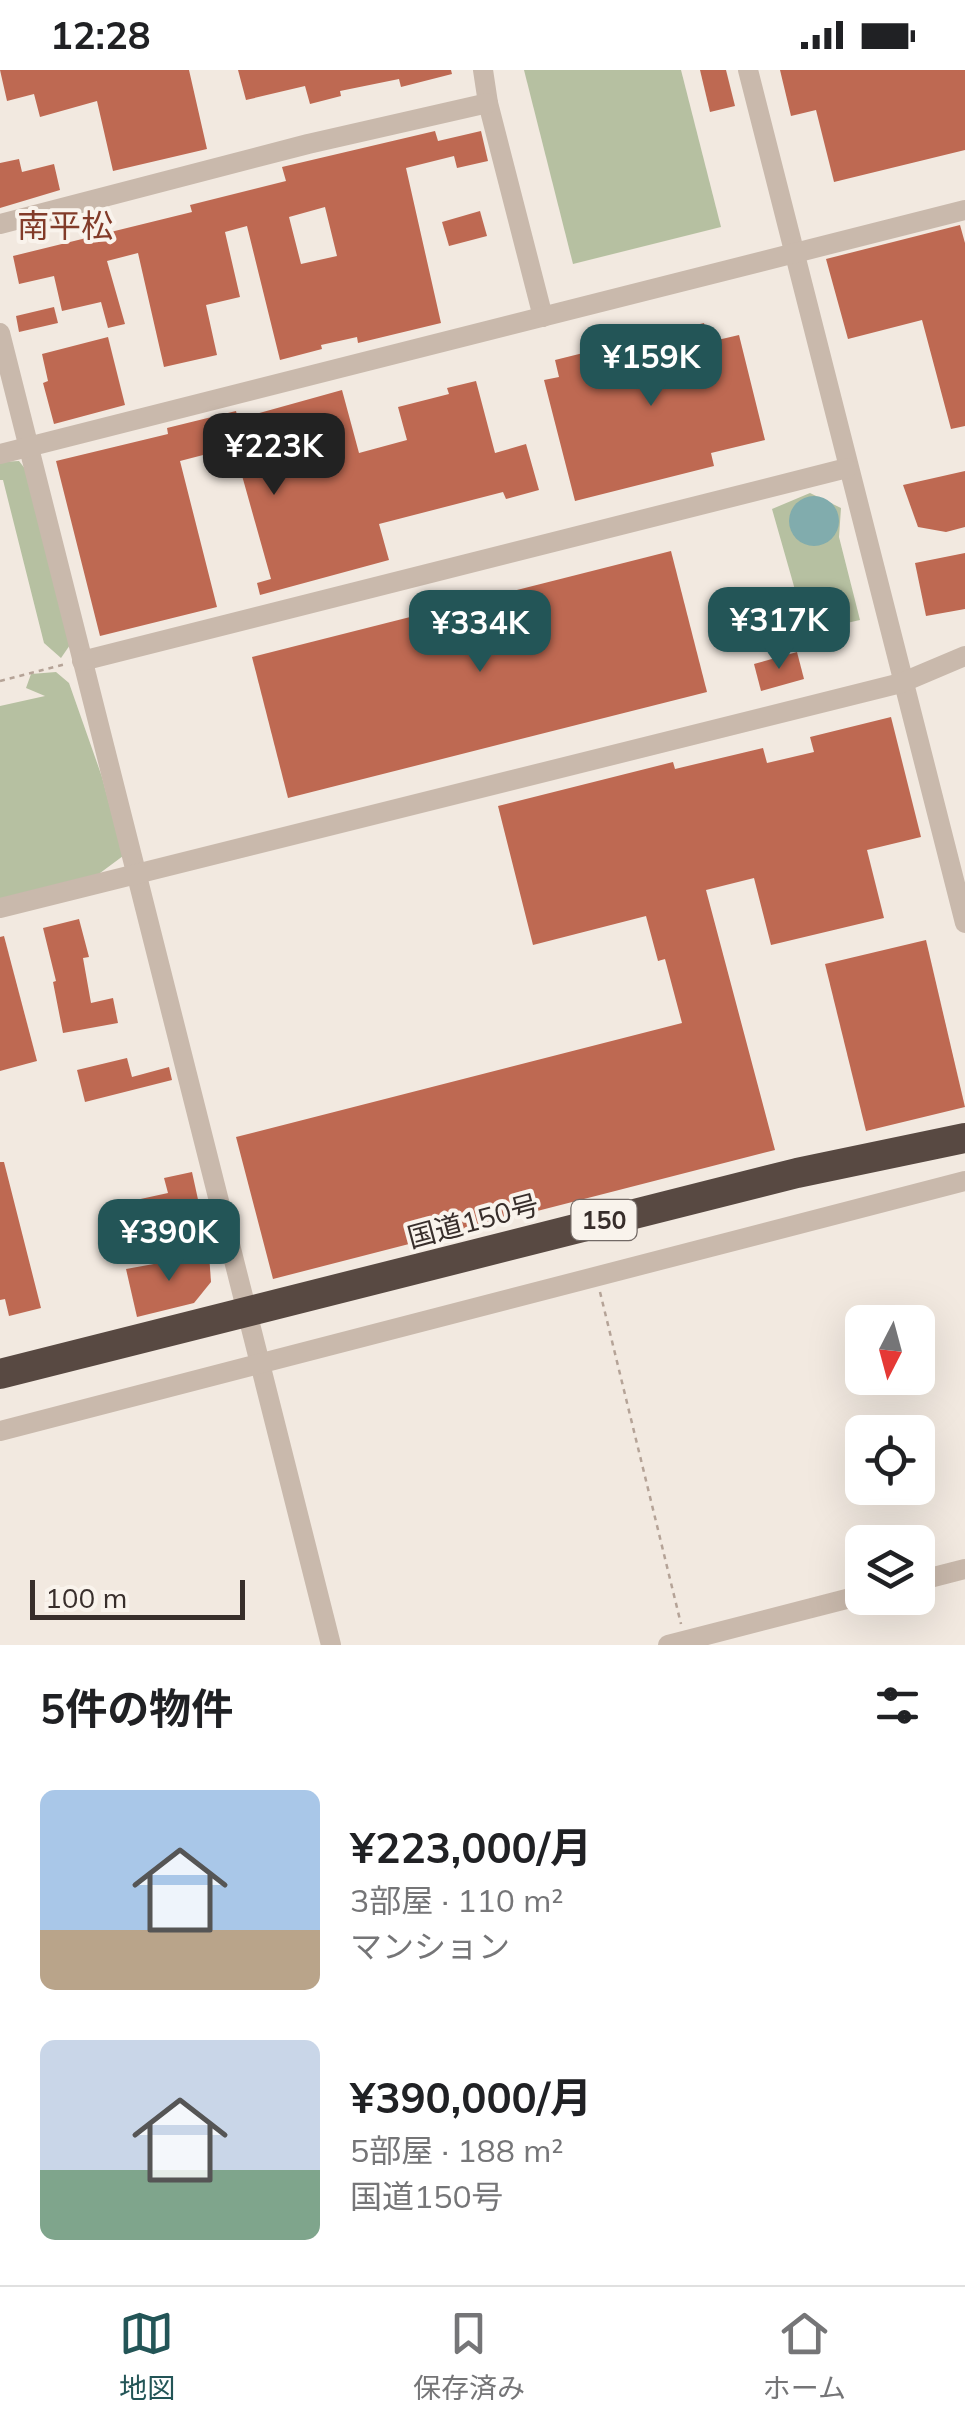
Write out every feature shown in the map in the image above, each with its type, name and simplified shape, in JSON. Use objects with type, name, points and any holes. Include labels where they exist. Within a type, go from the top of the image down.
[{"type":"highway","name":"国道150号","points":[[0,1374],[797,1173],[965,1138]]},
{"type":"street","points":[[482,70],[544,317]]},
{"type":"street","points":[[748,70],[965,923]]},
{"type":"street","points":[[0,224],[308,144],[488,103]]},
{"type":"street","points":[[0,454],[965,210]]},
{"type":"street","points":[[0,333],[331,1645]]},
{"type":"street","points":[[82,661],[847,468]]},
{"type":"street","points":[[0,908],[901,683],[965,656]]},
{"type":"street","points":[[0,1430],[965,1181]]},
{"type":"street","points":[[935,1577],[965,1569]]},
{"type":"street","points":[[677,1643],[845,1600]]},
{"type":"path","points":[[0,681],[82,661]]},
{"type":"path","points":[[597,1279],[677,1643]]},
{"type":"green space","points":[[524,70],[681,70],[721,227],[573,264]]},
{"type":"green space","points":[[19,461],[26,470],[72,642],[61,658],[44,643],[0,480],[0,462]]},
{"type":"green space","points":[[810,493],[841,508],[839,537],[860,620],[807,632],[772,509]]},
{"type":"green space","points":[[56,672],[69,683],[102,777],[123,856],[96,876],[0,899],[0,706],[45,696],[26,688],[31,674]]},
{"type":"water","points":[[814,496],[831,504],[839,521],[831,538],[814,546],[797,538],[789,521],[797,504]]},
{"type":"building","points":[[0,70],[189,70],[207,149],[113,171],[97,101],[40,117],[34,94],[7,101]]},
{"type":"building","points":[[238,70],[451,70],[452,74],[401,87],[399,79],[340,91],[341,96],[310,104],[305,86],[246,100]]},
{"type":"building","points":[[700,70],[726,70],[735,106],[710,112]]},
{"type":"building","points":[[780,70],[965,70],[965,150],[834,182],[816,110],[791,116]]},
{"type":"building","points":[[435,131],[438,141],[481,131],[488,161],[457,168],[454,156],[406,168],[441,323],[358,343],[357,337],[321,345],[322,349],[280,360],[247,226],[225,232],[240,297],[206,305],[217,355],[164,367],[138,253],[107,261],[125,324],[108,328],[101,302],[62,311],[54,276],[19,284],[13,256],[192,212],[190,205],[286,181],[282,167]],"holes":[[[325,207],[337,256],[301,264],[289,217]]]},
{"type":"building","points":[[19,159],[22,172],[54,164],[60,190],[0,208],[0,163]]},
{"type":"building","points":[[480,211],[487,236],[449,246],[442,222]]},
{"type":"building","points":[[960,225],[965,243],[965,426],[951,429],[922,320],[848,339],[826,259]]},
{"type":"building","points":[[54,307],[58,323],[19,332],[16,316]]},
{"type":"building","points":[[704,323],[709,342],[739,335],[765,440],[711,453],[714,466],[575,501],[544,380],[559,377],[555,360]]},
{"type":"building","points":[[108,337],[125,405],[54,424],[43,383],[48,381],[42,354]]},
{"type":"building","points":[[476,381],[495,453],[526,444],[539,490],[506,499],[503,492],[379,524],[389,560],[260,595],[257,583],[271,579],[234,447],[180,461],[217,607],[100,636],[56,461],[168,434],[167,428],[236,411],[238,419],[342,390],[359,453],[407,440],[398,407],[449,394],[447,388]]},
{"type":"building","points":[[965,471],[965,527],[946,532],[918,527],[903,485]]},
{"type":"building","points":[[671,551],[707,692],[288,798],[252,657]]},
{"type":"building","points":[[965,553],[965,609],[926,616],[915,563]]},
{"type":"building","points":[[797,652],[804,679],[761,691],[754,664]]},
{"type":"building","points":[[891,717],[921,837],[867,850],[884,918],[771,945],[754,878],[706,890],[775,1150],[273,1279],[236,1137],[682,1023],[665,959],[658,961],[646,916],[533,945],[498,806],[673,762],[675,769],[763,748],[767,763],[814,752],[810,737]]},
{"type":"building","points":[[79,919],[89,957],[83,958],[91,1003],[113,998],[118,1023],[63,1033],[43,928]]},
{"type":"building","points":[[4,936],[37,1061],[0,1071],[0,937]]},
{"type":"building","points":[[926,940],[965,1107],[866,1131],[825,964]]},
{"type":"building","points":[[127,1058],[132,1077],[169,1067],[172,1080],[85,1102],[77,1070]]},
{"type":"building","points":[[0,1162],[4,1162],[41,1308],[9,1316],[5,1299],[0,1300]]},
{"type":"building","points":[[192,1172],[199,1204],[117,1223],[113,1205],[168,1193],[164,1178]]},
{"type":"building","points":[[209,1254],[211,1282],[194,1303],[137,1317],[126,1269]]},
{"type":"district","name":"南平松","points":[[65,226]]}]
